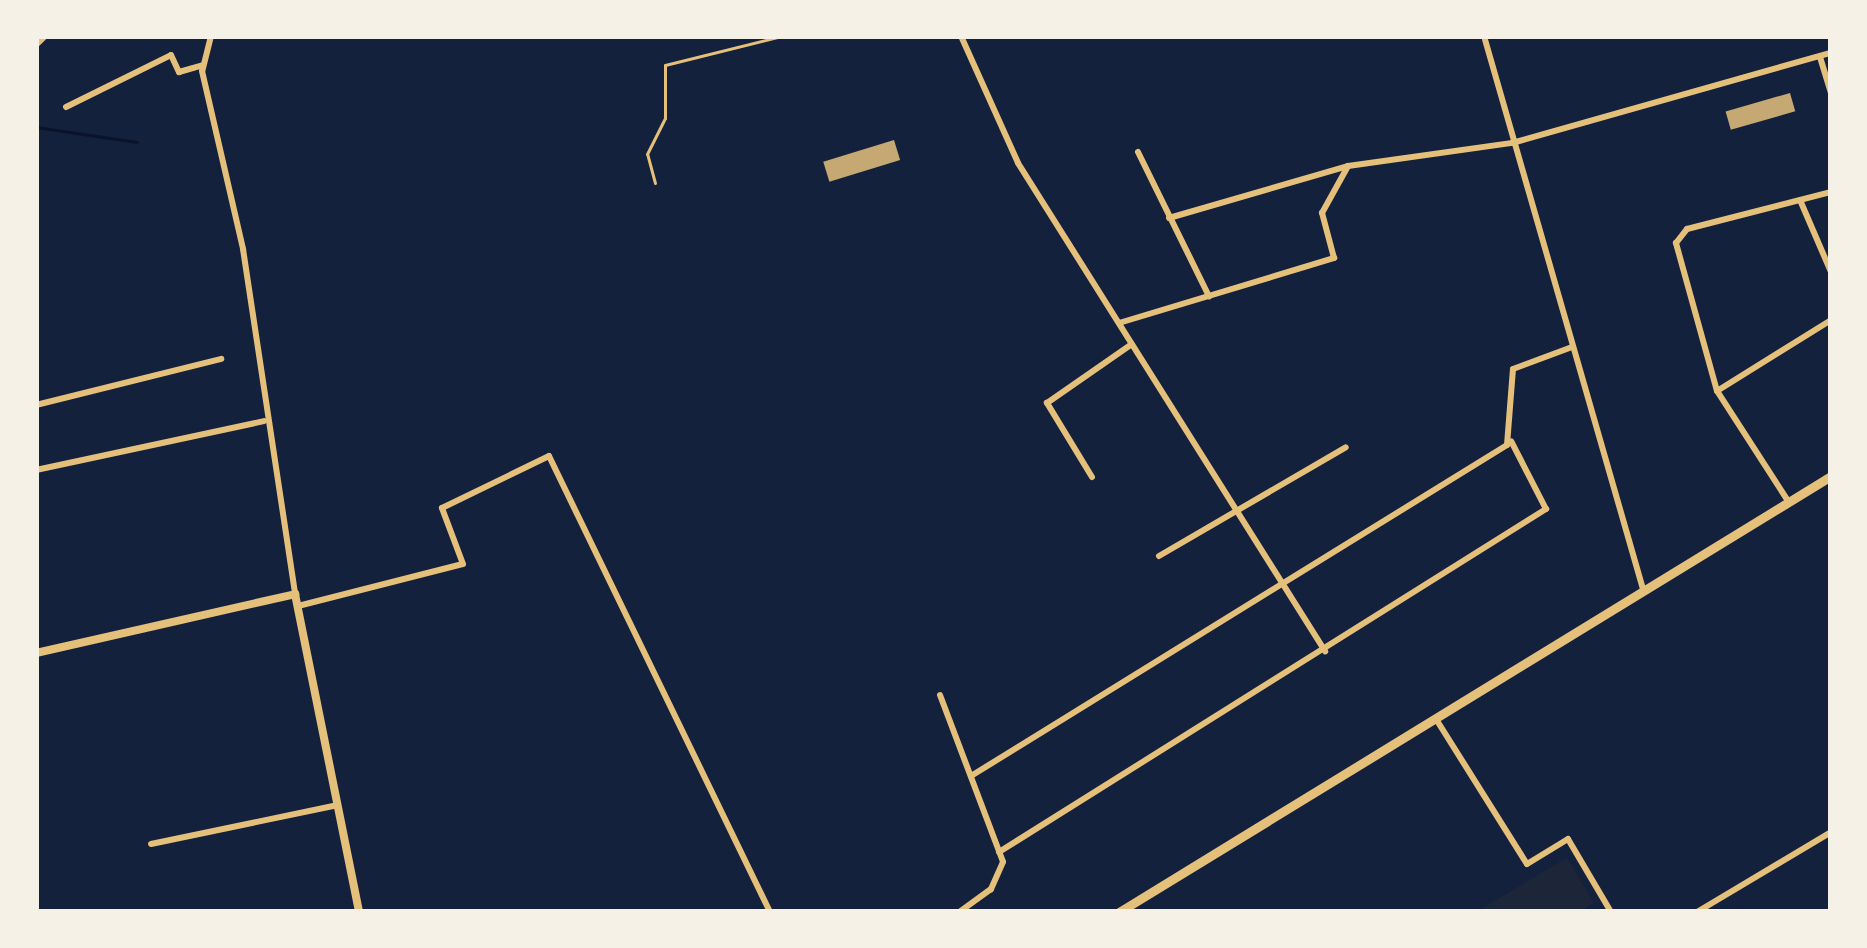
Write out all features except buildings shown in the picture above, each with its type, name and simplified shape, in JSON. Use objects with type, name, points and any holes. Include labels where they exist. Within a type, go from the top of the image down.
[{"type":"main road","points":[[1119,912],[1831,476]]},
{"type":"street","points":[[36,44],[44,36]]},
{"type":"street","points":[[211,36],[202,65],[295,594],[359,912]]},
{"type":"street","points":[[961,36],[1018,163],[1325,651]]},
{"type":"street","points":[[1484,36],[1643,589]]},
{"type":"street","points":[[1169,218],[1348,166],[1512,143],[1831,53]]},
{"type":"street","points":[[67,107],[171,55],[179,72],[202,65]]},
{"type":"street","points":[[1820,56],[1831,94]]},
{"type":"street","points":[[1138,152],[1210,296]]},
{"type":"street","points":[[1119,323],[1334,258],[1322,214],[1348,166]]},
{"type":"street","points":[[1789,502],[1718,391],[1678,234],[1831,192]]},
{"type":"street","points":[[1800,200],[1831,272]]},
{"type":"street","points":[[1718,391],[1831,320]]},
{"type":"street","points":[[1092,477],[1047,403],[1132,344]]},
{"type":"street","points":[[999,852],[1546,509],[1511,441],[1513,369],[1572,347]]},
{"type":"street","points":[[36,405],[221,359]]},
{"type":"street","points":[[36,470],[265,421]]},
{"type":"street","points":[[971,776],[1511,441]]},
{"type":"street","points":[[1159,556],[1346,447]]},
{"type":"street","points":[[298,606],[463,564],[442,508],[549,456],[770,912]]},
{"type":"street","points":[[36,652],[295,594]]},
{"type":"street","points":[[940,695],[999,852],[999,878],[959,912]]},
{"type":"street","points":[[1436,719],[1527,864],[1568,839],[1611,912]]},
{"type":"street","points":[[151,844],[338,805]]},
{"type":"street","points":[[1697,912],[1831,832]]},
{"type":"lane","points":[[655,183],[647,154],[665,118],[665,65],[781,36]]},
{"type":"shaded area","points":[[1567,858],[1594,903],[1579,912],[1476,912]]},
{"type":"waterway","points":[[36,127],[137,142]]}]
